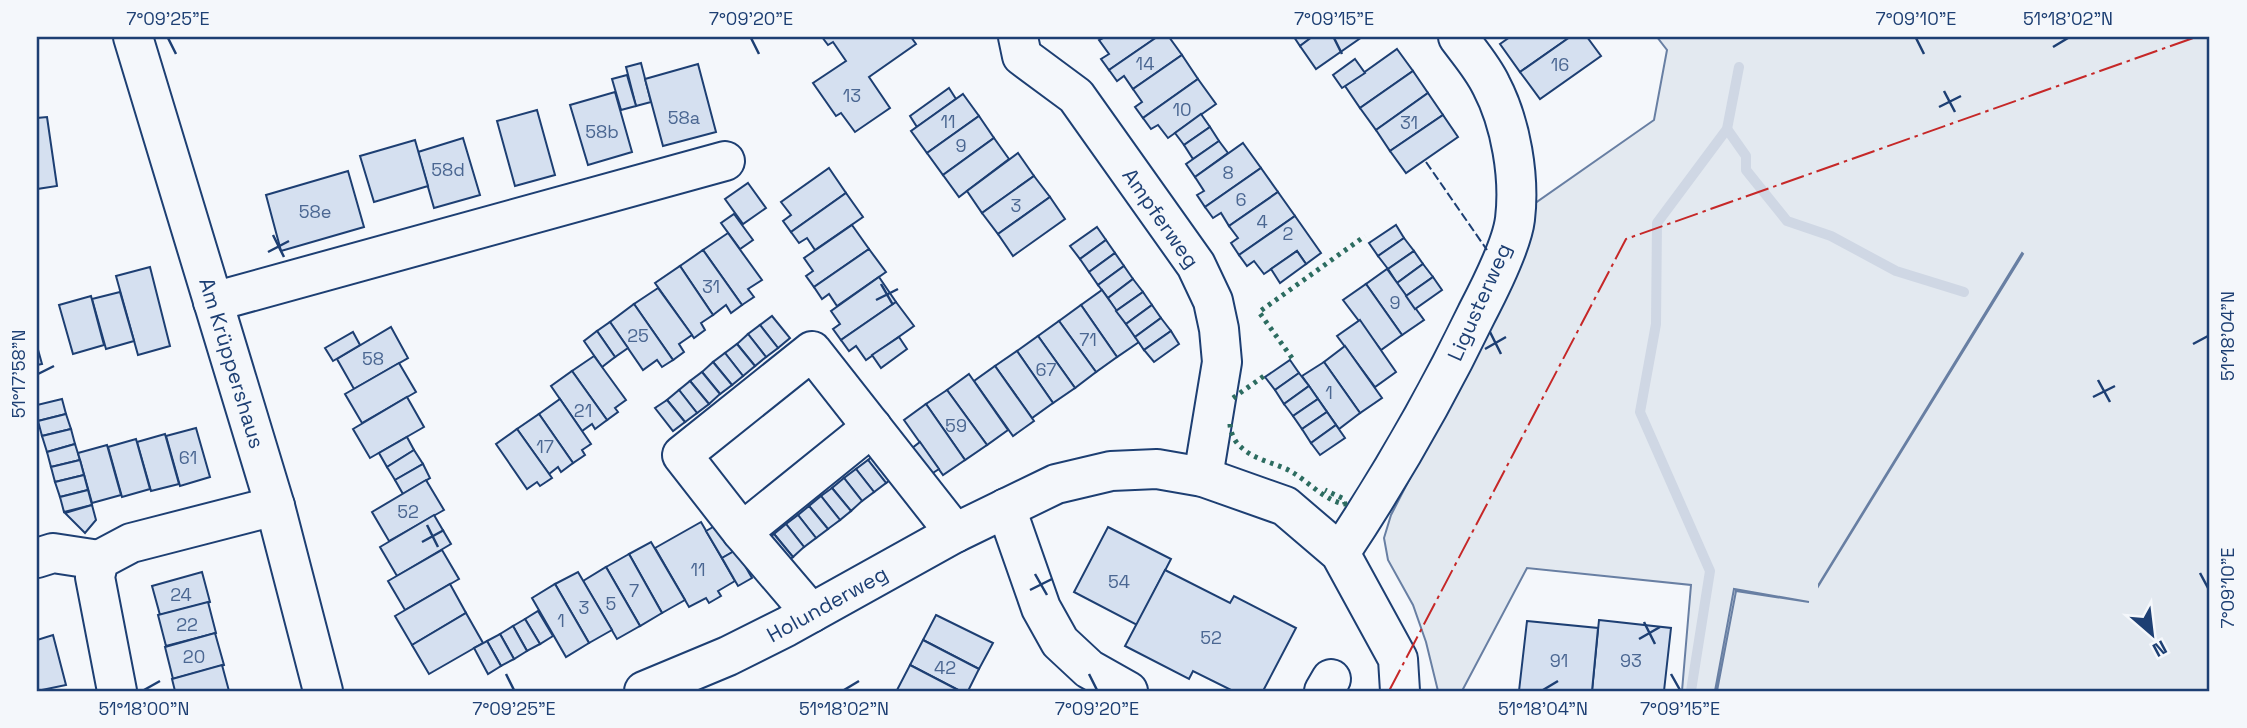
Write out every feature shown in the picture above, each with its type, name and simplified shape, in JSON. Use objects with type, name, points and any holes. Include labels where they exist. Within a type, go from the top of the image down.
[{"type":"street","name":"Am Krüppershaus","points":[[133,37],[275,506],[323,691]]},
{"type":"street","name":"Ampferweg","points":[[1018,37],[1022,55],[1076,96],[1196,265],[1213,302],[1222,362],[1203,477]]},
{"type":"street","name":"Ligusterweg","points":[[1340,553],[1401,456],[1457,356],[1493,282],[1515,222],[1516,191],[1509,130],[1491,84],[1458,37]]},
{"type":"street","points":[[213,302],[725,161]]},
{"type":"street","points":[[811,614],[682,455],[812,351],[955,533]]},
{"type":"street","points":[[742,532],[872,427]]},
{"type":"street","name":"Holunderweg","points":[[655,690],[811,614],[955,533],[1056,484],[1111,471],[1157,469],[1203,477],[1285,506],[1340,553],[1398,659],[1401,691]]},
{"type":"street","points":[[37,558],[53,553],[99,560],[131,542],[275,506]]},
{"type":"street","points":[[1006,508],[1041,608],[1060,642],[1089,669],[1128,691]]},
{"type":"street","points":[[99,560],[95,577],[117,691]]},
{"type":"shaded area","points":[[1657,37],[2210,37],[2210,691],[1717,691],[1736,591],[1809,602],[1734,589],[1715,691],[1682,691],[1691,585],[1527,568],[1462,691],[1438,691],[1426,642],[1413,605],[1388,560],[1384,538],[1391,515],[1424,451],[1534,204],[1654,120],[1667,50]],"holes":[[[2022,253],[2023,254],[1819,585]]]},
{"type":"building","points":[[822,37],[911,37],[916,44],[869,77],[890,108],[855,132],[841,113],[836,116],[813,83],[846,61],[833,42],[828,45]]},
{"type":"building","points":[[1105,37],[1157,37],[1109,70],[1101,59],[1109,54],[1099,40]]},
{"type":"building","points":[[1157,37],[1169,37],[1182,55],[1133,89],[1124,76],[1117,81],[1109,70]]},
{"type":"building","points":[[1294,37],[1312,37],[1300,46]]},
{"type":"building","points":[[1312,37],[1362,37],[1316,69],[1300,46]]},
{"type":"building","points":[[1510,37],[1570,37],[1520,72],[1500,44]]},
{"type":"building","points":[[1570,37],[1587,37],[1601,56],[1540,99],[1520,72]]},
{"type":"building","points":[[1397,49],[1413,71],[1360,108],[1345,86]]},
{"type":"building","points":[[1182,55],[1198,79],[1143,118],[1135,107],[1142,102],[1133,89]]},
{"type":"building","points":[[1355,59],[1365,73],[1342,88],[1333,75]]},
{"type":"building","points":[[641,63],[651,102],[636,106],[626,67]]},
{"type":"building","points":[[698,64],[716,132],[663,146],[645,79]]},
{"type":"building","points":[[1413,71],[1428,93],[1376,130],[1360,108]]},
{"type":"building","points":[[627,75],[636,106],[621,110],[612,79]]},
{"type":"building","points":[[1198,79],[1216,104],[1168,138],[1158,125],[1151,129],[1143,118]]},
{"type":"building","points":[[949,88],[956,99],[917,127],[910,116]]},
{"type":"building","points":[[615,92],[632,152],[588,165],[570,105]]},
{"type":"building","points":[[1428,93],[1443,115],[1390,151],[1376,130]]},
{"type":"building","points":[[963,94],[979,116],[927,153],[911,131]]},
{"type":"building","points":[[537,110],[555,175],[515,186],[497,121]]},
{"type":"building","points":[[1201,114],[1210,127],[1184,145],[1175,133]]},
{"type":"building","points":[[1443,115],[1458,137],[1406,173],[1390,151]]},
{"type":"building","points":[[979,116],[994,138],[943,175],[927,153]]},
{"type":"building","points":[[47,117],[57,186],[37,189],[37,118]]},
{"type":"building","points":[[1210,127],[1219,141],[1193,159],[1184,145]]},
{"type":"building","points":[[463,138],[480,195],[434,208],[418,152]]},
{"type":"building","points":[[994,138],[1009,159],[959,197],[943,175]]},
{"type":"building","points":[[415,140],[428,186],[374,202],[360,156]]},
{"type":"building","points":[[1219,141],[1228,153],[1195,177],[1186,164]]},
{"type":"building","points":[[1243,143],[1261,168],[1205,207],[1197,195],[1204,191],[1195,177]]},
{"type":"building","points":[[1018,153],[1034,176],[982,213],[967,191]]},
{"type":"building","points":[[829,168],[846,193],[791,232],[783,221],[791,215],[781,202]]},
{"type":"building","points":[[1261,168],[1278,192],[1229,226],[1221,213],[1213,218],[1205,207]]},
{"type":"building","points":[[348,171],[364,227],[281,251],[266,195]]},
{"type":"building","points":[[1034,176],[1050,197],[998,234],[982,213]]},
{"type":"building","points":[[748,183],[766,208],[743,224],[725,199]]},
{"type":"building","points":[[1278,192],[1295,216],[1239,255],[1231,243],[1238,238],[1229,226]]},
{"type":"building","points":[[846,193],[863,217],[815,250],[807,238],[799,243],[791,232]]},
{"type":"building","points":[[1050,197],[1065,219],[1013,256],[998,234]]},
{"type":"building","points":[[734,214],[753,240],[740,249],[721,223]]},
{"type":"building","points":[[1295,216],[1321,253],[1306,264],[1297,251],[1264,274],[1254,261],[1247,266],[1239,255]]},
{"type":"building","points":[[852,225],[869,249],[814,287],[806,276],[813,271],[804,258]]},
{"type":"building","points":[[1396,225],[1404,238],[1378,256],[1369,243]]},
{"type":"building","points":[[1097,227],[1106,240],[1080,259],[1070,246]]},
{"type":"building","points":[[728,233],[762,280],[748,289],[754,297],[742,305],[703,250]]},
{"type":"building","points":[[1404,238],[1414,251],[1388,269],[1378,256]]},
{"type":"building","points":[[1106,240],[1115,253],[1089,272],[1080,259]]},
{"type":"building","points":[[869,249],[886,272],[837,306],[829,294],[822,299],[814,287]]},
{"type":"building","points":[[703,250],[742,305],[731,313],[726,305],[713,315],[680,266]]},
{"type":"building","points":[[1297,251],[1306,264],[1280,283],[1271,269]]},
{"type":"building","points":[[1414,251],[1423,264],[1397,283],[1388,269]]},
{"type":"building","points":[[1115,253],[1124,266],[1098,285],[1089,272]]},
{"type":"building","points":[[1423,264],[1433,277],[1406,296],[1397,283]]},
{"type":"building","points":[[680,266],[713,315],[701,323],[705,330],[694,338],[655,283]]},
{"type":"building","points":[[1124,266],[1133,279],[1108,298],[1098,285]]},
{"type":"building","points":[[150,267],[170,346],[138,355],[116,276]]},
{"type":"building","points":[[1387,269],[1424,320],[1402,335],[1366,284]]},
{"type":"building","points":[[879,277],[896,302],[841,340],[833,329],[840,324],[831,311]]},
{"type":"building","points":[[1433,277],[1442,290],[1415,309],[1406,296]]},
{"type":"building","points":[[1133,279],[1143,292],[1116,311],[1108,298]]},
{"type":"building","points":[[1366,284],[1402,335],[1381,350],[1343,300]]},
{"type":"building","points":[[658,288],[692,335],[679,344],[684,352],[673,360],[634,304]]},
{"type":"building","points":[[1102,290],[1139,342],[1117,357],[1081,305]]},
{"type":"building","points":[[120,292],[134,341],[106,349],[92,299]]},
{"type":"building","points":[[1143,292],[1152,305],[1126,324],[1116,311]]},
{"type":"building","points":[[91,296],[104,345],[73,354],[59,305]]},
{"type":"building","points":[[896,302],[914,326],[866,360],[856,346],[849,351],[841,340]]},
{"type":"building","points":[[634,304],[673,360],[662,367],[657,360],[643,370],[610,322]]},
{"type":"building","points":[[1081,305],[1117,357],[1096,372],[1059,321]]},
{"type":"building","points":[[1152,305],[1161,318],[1135,337],[1126,324]]},
{"type":"building","points":[[772,316],[790,338],[778,348],[760,325]]},
{"type":"building","points":[[1161,318],[1171,331],[1144,350],[1135,337]]},
{"type":"building","points":[[1360,320],[1396,372],[1375,387],[1337,336]]},
{"type":"building","points":[[1059,321],[1096,372],[1075,388],[1038,336]]},
{"type":"building","points":[[610,322],[628,348],[615,357],[597,331]]},
{"type":"building","points":[[760,325],[778,348],[766,357],[748,334]]},
{"type":"building","points":[[391,327],[408,358],[354,389],[337,359]]},
{"type":"building","points":[[597,331],[615,357],[602,367],[584,341]]},
{"type":"building","points":[[1171,331],[1179,344],[1154,362],[1144,350]]},
{"type":"building","points":[[353,332],[360,345],[333,361],[325,348]]},
{"type":"building","points":[[748,334],[766,357],[755,366],[737,344]]},
{"type":"building","points":[[1038,336],[1075,388],[1053,403],[1017,351]]},
{"type":"building","points":[[899,337],[907,349],[881,368],[872,355]]},
{"type":"building","points":[[737,344],[755,366],[743,376],[725,353]]},
{"type":"building","points":[[37,346],[42,364],[37,365]]},
{"type":"building","points":[[1345,346],[1382,398],[1360,413],[1324,362]]},
{"type":"building","points":[[1017,351],[1053,403],[1032,418],[995,366]]},
{"type":"building","points":[[725,353],[743,376],[732,385],[713,362]]},
{"type":"building","points":[[594,356],[626,400],[615,408],[618,412],[607,420],[572,371]]},
{"type":"building","points":[[1290,360],[1299,373],[1275,390],[1265,377]]},
{"type":"building","points":[[713,362],[732,385],[720,394],[702,372]]},
{"type":"building","points":[[1324,362],[1360,413],[1339,429],[1302,376]]},
{"type":"building","points":[[399,363],[416,392],[362,423],[345,394]]},
{"type":"building","points":[[995,366],[1034,421],[1013,436],[974,381]]},
{"type":"building","points":[[572,371],[607,420],[595,429],[592,424],[582,431],[551,386]]},
{"type":"building","points":[[702,372],[720,394],[709,404],[690,381]]},
{"type":"building","points":[[1299,373],[1309,386],[1284,404],[1275,390]]},
{"type":"building","points":[[969,374],[1008,430],[987,445],[947,390]]},
{"type":"building","points":[[690,381],[709,404],[697,413],[679,390]]},
{"type":"building","points":[[1309,386],[1318,399],[1293,416],[1284,404]]},
{"type":"building","points":[[679,390],[697,413],[685,422],[667,400]]},
{"type":"building","points":[[947,390],[987,445],[965,460],[926,404]]},
{"type":"building","points":[[407,397],[424,427],[370,458],[353,429]]},
{"type":"building","points":[[62,399],[66,414],[38,421],[37,405]]},
{"type":"building","points":[[560,399],[591,444],[582,450],[585,455],[573,463],[539,414]]},
{"type":"building","points":[[1318,399],[1327,412],[1302,429],[1293,416]]},
{"type":"building","points":[[667,400],[685,422],[673,431],[655,408]]},
{"type":"building","points":[[926,404],[965,460],[943,475],[904,420]]},
{"type":"building","points":[[1327,412],[1336,425],[1311,443],[1302,429]]},
{"type":"building","points":[[66,414],[71,429],[42,436],[38,421]]},
{"type":"building","points":[[539,414],[573,463],[561,472],[558,467],[549,474],[517,429]]},
{"type":"building","points":[[1336,425],[1345,438],[1320,455],[1311,443]]},
{"type":"building","points":[[196,428],[210,477],[180,486],[166,436]]},
{"type":"building","points":[[71,429],[75,444],[47,452],[42,436]]},
{"type":"building","points":[[517,429],[552,478],[540,486],[537,482],[527,489],[496,444]]},
{"type":"building","points":[[165,434],[179,484],[151,491],[137,442]]},
{"type":"building","points":[[407,437],[414,450],[387,467],[379,453]]},
{"type":"building","points":[[136,439],[150,489],[122,497],[108,447]]},
{"type":"building","points":[[920,442],[939,469],[925,478],[907,452]]},
{"type":"building","points":[[75,444],[80,460],[51,467],[47,452]]},
{"type":"building","points":[[107,445],[121,495],[92,503],[78,453]]},
{"type":"building","points":[[414,450],[423,464],[395,480],[387,467]]},
{"type":"building","points":[[879,450],[898,474],[886,483],[868,460]]},
{"type":"building","points":[[80,460],[84,475],[55,482],[51,467]]},
{"type":"building","points":[[868,460],[886,483],[874,492],[856,469]]},
{"type":"building","points":[[423,464],[430,478],[403,494],[395,480]]},
{"type":"building","points":[[856,469],[874,492],[862,501],[844,478]]},
{"type":"building","points":[[84,475],[88,490],[60,497],[55,482]]},
{"type":"building","points":[[844,478],[862,501],[851,511],[832,488]]},
{"type":"building","points":[[426,480],[444,510],[389,541],[372,512]]},
{"type":"building","points":[[832,488],[851,511],[840,520],[821,496]]},
{"type":"building","points":[[88,490],[92,505],[64,512],[60,497]]},
{"type":"building","points":[[821,496],[840,520],[828,529],[809,506]]},
{"type":"building","points":[[92,505],[96,520],[85,533],[65,513]]},
{"type":"building","points":[[809,506],[828,529],[816,538],[798,515]]},
{"type":"building","points":[[434,515],[451,544],[397,576],[380,547]]},
{"type":"building","points":[[798,515],[816,538],[804,547],[786,524]]},
{"type":"building","points":[[701,522],[735,581],[718,591],[721,596],[709,603],[706,598],[689,607],[655,548]]},
{"type":"building","points":[[720,523],[736,550],[722,558],[706,531]]},
{"type":"building","points":[[786,524],[804,547],[793,557],[774,534]]},
{"type":"building","points":[[1108,527],[1171,559],[1137,625],[1074,592]]},
{"type":"building","points":[[774,534],[793,557],[781,566],[763,543]]},
{"type":"building","points":[[651,542],[685,600],[662,613],[629,554]]},
{"type":"building","points":[[442,550],[459,579],[405,610],[388,581]]},
{"type":"building","points":[[736,550],[752,578],[738,586],[722,558]]},
{"type":"building","points":[[629,554],[662,613],[640,626],[606,567]]},
{"type":"building","points":[[606,567],[640,626],[617,639],[583,581]]},
{"type":"building","points":[[1165,570],[1230,603],[1234,596],[1296,628],[1263,691],[1233,691],[1193,671],[1189,679],[1125,646]]},
{"type":"building","points":[[202,572],[210,602],[160,615],[152,586]]},
{"type":"building","points":[[578,572],[612,630],[589,643],[555,584]]},
{"type":"building","points":[[450,584],[466,613],[412,645],[395,616]]},
{"type":"building","points":[[555,584],[589,643],[566,657],[532,598]]},
{"type":"building","points":[[208,602],[216,633],[166,646],[158,615]]},
{"type":"building","points":[[538,611],[553,636],[540,644],[525,619]]},
{"type":"building","points":[[466,613],[483,643],[429,674],[412,645]]},
{"type":"building","points":[[936,615],[993,643],[979,669],[923,640]]},
{"type":"building","points":[[525,619],[540,644],[527,651],[513,626]]},
{"type":"building","points":[[1599,620],[1671,628],[1664,691],[1592,691]]},
{"type":"building","points":[[1527,621],[1598,628],[1592,691],[1519,691]]},
{"type":"building","points":[[513,626],[527,651],[514,659],[500,634]]},
{"type":"building","points":[[215,633],[224,665],[173,679],[165,647]]},
{"type":"building","points":[[500,634],[514,659],[501,666],[487,641]]},
{"type":"building","points":[[53,635],[66,685],[37,691],[37,640]]},
{"type":"building","points":[[923,640],[979,669],[968,691],[960,691],[910,665]]},
{"type":"building","points":[[487,641],[501,666],[488,674],[474,648]]},
{"type":"building","points":[[222,665],[229,691],[175,691],[172,679]]},
{"type":"building","points":[[910,665],[960,691],[898,691]]},
{"type":"waterway","points":[[1691,691],[1710,571],[1640,412],[1656,324],[1657,223],[1727,129],[1739,67]]},
{"type":"waterway","points":[[1727,129],[1746,156],[1746,170],[1787,221],[1831,236],[1896,271],[1964,292]]},
{"type":"hedge","points":[[1292,358],[1259,312],[1365,236]]},
{"type":"hedge","points":[[1233,398],[1264,376]]},
{"type":"hedge","points":[[1230,424],[1239,446],[1260,459],[1292,472],[1324,495],[1345,504],[1344,499],[1325,490]]},
{"type":"fence","points":[[1426,162],[1487,250]]},
{"type":"power","points":[[1389,691],[1626,239],[2196,37]]}]
